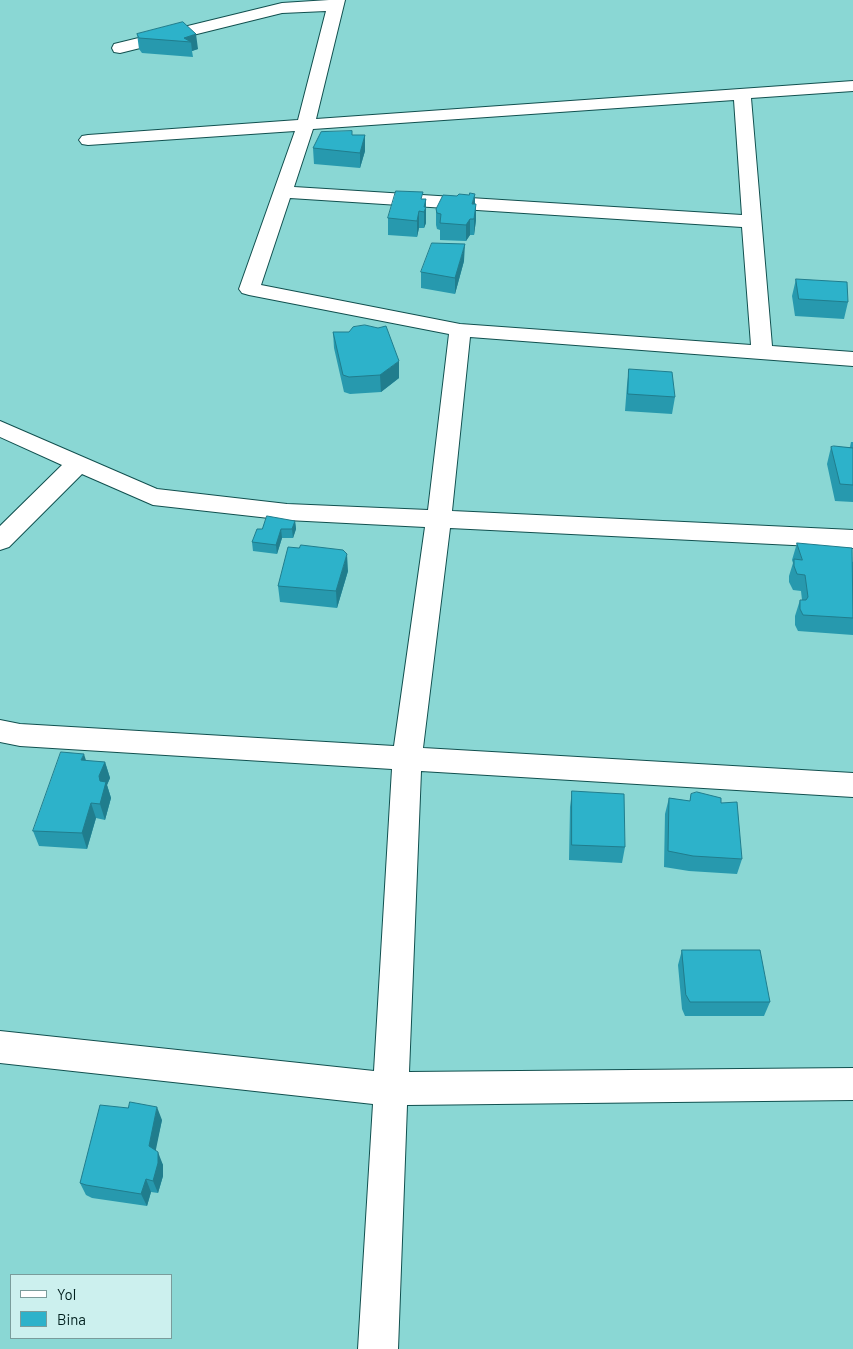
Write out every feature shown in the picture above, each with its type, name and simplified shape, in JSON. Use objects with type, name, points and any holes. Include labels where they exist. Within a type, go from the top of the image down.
[{"type":"street","points":[[120,48],[282,8],[336,3],[306,124],[249,290],[460,330],[853,359]]},
{"type":"street","points":[[88,140],[853,86]]},
{"type":"street","points":[[742,94],[762,352]]},
{"type":"street","points":[[283,192],[752,222]]},
{"type":"street","points":[[378,1349],[407,757],[439,518],[460,330]]},
{"type":"street","points":[[0,428],[153,497],[286,512],[853,539]]},
{"type":"street","points":[[0,541],[78,464]]},
{"type":"street","points":[[0,731],[20,735],[853,785]]},
{"type":"street","points":[[0,1047],[391,1089],[853,1084]]},
{"type":"building","points":[[183,22],[196,34],[184,38],[191,42],[139,38],[137,34]]},
{"type":"building","points":[[352,131],[352,135],[365,135],[360,153],[313,148],[321,132]]},
{"type":"building","points":[[396,191],[423,192],[421,199],[426,199],[424,207],[426,207],[424,212],[419,211],[417,221],[388,218]]},
{"type":"building","points":[[470,193],[475,194],[472,204],[476,204],[474,219],[470,219],[466,225],[440,223],[441,214],[437,213],[436,209],[443,195],[457,196],[459,194],[469,195]]},
{"type":"building","points":[[432,243],[465,244],[455,278],[421,272]]},
{"type":"building","points":[[796,279],[847,282],[848,302],[799,299]]},
{"type":"building","points":[[365,325],[378,328],[386,326],[399,361],[380,375],[349,377],[343,375],[333,332],[349,332],[353,327]]},
{"type":"building","points":[[629,369],[672,372],[675,397],[628,394]]},
{"type":"building","points":[[831,447],[853,448],[853,485],[840,484]]},
{"type":"building","points":[[267,516],[295,521],[292,529],[281,529],[276,545],[252,542],[257,529],[262,529]]},
{"type":"building","points":[[797,543],[852,548],[853,618],[803,615],[800,609],[800,600],[806,600],[808,597],[805,575],[797,574],[794,566],[794,559],[802,560]]},
{"type":"building","points":[[301,545],[343,550],[347,554],[336,591],[278,586],[288,547],[299,548]]},
{"type":"building","points":[[61,752],[84,754],[81,760],[105,762],[99,776],[100,781],[106,782],[100,804],[91,803],[82,833],[33,831]]},
{"type":"building","points":[[572,791],[624,794],[625,847],[572,845]]},
{"type":"building","points":[[697,792],[721,798],[721,803],[737,802],[742,859],[693,856],[668,851],[669,798],[690,801],[691,794]]},
{"type":"building","points":[[682,950],[760,950],[770,1002],[690,1002],[686,995]]},
{"type":"building","points":[[130,1102],[157,1107],[149,1146],[158,1152],[158,1163],[153,1181],[146,1179],[141,1194],[80,1183],[100,1105],[128,1108]]}]
